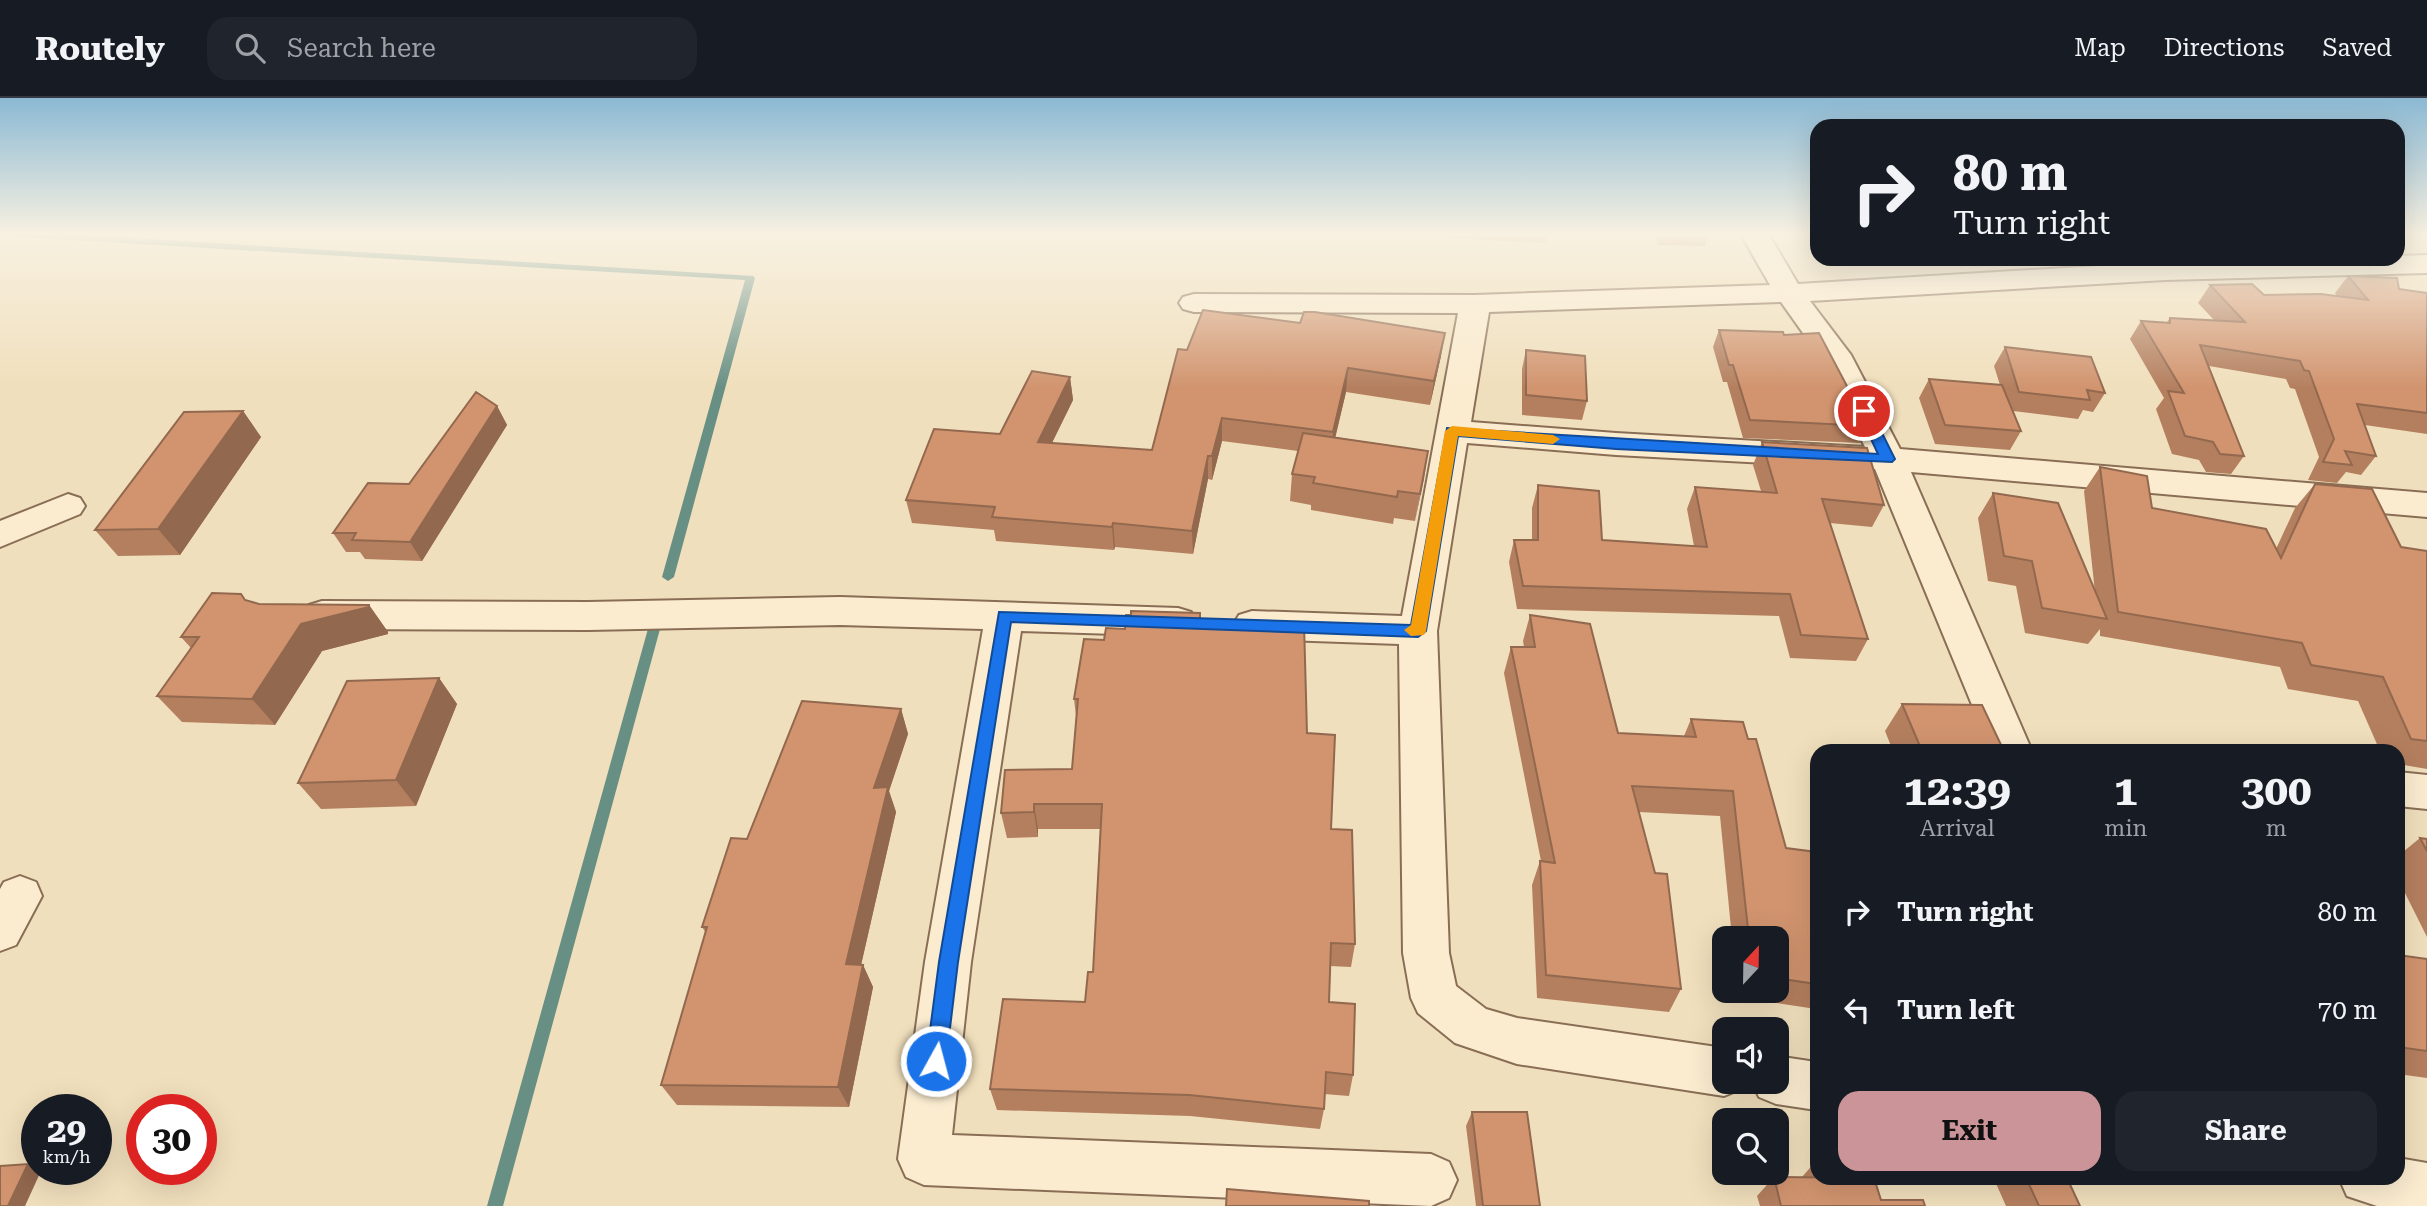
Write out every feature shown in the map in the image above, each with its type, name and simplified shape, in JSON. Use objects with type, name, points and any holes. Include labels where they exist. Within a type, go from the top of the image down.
[{"type":"street","points":[[1784,285],[1835,355],[1888,459],[2009,744]]},
{"type":"street","points":[[1194,303],[1475,304],[1789,293],[1899,285]]},
{"type":"street","points":[[1475,304],[1418,631],[1426,953],[1436,998],[1472,1027],[1517,1041],[1712,1070]]},
{"type":"street","points":[[1452,431],[1616,444],[1888,459],[2427,505]]},
{"type":"street","points":[[0,535],[68,506]]},
{"type":"street","points":[[281,615],[589,616],[840,611],[1418,631]]},
{"type":"street","points":[[1004,616],[948,962],[924,1159],[1431,1180]]},
{"type":"street","points":[[2405,790],[2427,792]]},
{"type":"street","points":[[1789,1082],[1810,1085]]},
{"type":"street","points":[[2404,1185],[2427,1189]]},
{"type":"building","points":[[2210,285],[2253,285],[2264,295],[2321,294],[2368,300],[2355,285],[2398,285],[2399,289],[2427,293],[2427,413],[2357,404],[2376,456],[2345,451],[2352,465],[2323,462],[2334,439],[2309,371],[2304,370],[2300,361],[2200,345],[2244,456],[2220,454],[2213,442],[2185,436],[2168,391],[2184,393],[2141,321],[2170,323],[2170,318],[2245,322]]},
{"type":"building","points":[[1203,310],[1300,323],[1304,312],[1315,312],[1445,333],[1434,381],[1348,368],[1333,432],[1222,418],[1212,456],[1208,456],[1192,531],[1113,523],[1112,527],[992,517],[995,507],[906,500],[934,429],[1000,434],[1032,371],[1070,377],[1038,442],[1152,450],[1178,349],[1187,350]]},
{"type":"building","points":[[1719,330],[1783,332],[1784,335],[1819,333],[1868,426],[1750,420]]},
{"type":"building","points":[[2005,347],[2091,357],[2105,393],[2087,390],[2090,400],[2019,392]]},
{"type":"building","points":[[1526,350],[1585,356],[1587,401],[1526,395]]},
{"type":"building","points":[[1929,379],[2002,385],[2021,431],[1945,425]]},
{"type":"building","points":[[476,392],[497,406],[410,542],[352,540],[356,533],[333,533],[368,483],[409,484]]},
{"type":"building","points":[[243,411],[158,529],[95,530],[184,412]]},
{"type":"building","points":[[1303,433],[1428,451],[1420,494],[1398,491],[1397,497],[1313,483],[1315,477],[1292,474]]},
{"type":"building","points":[[1762,442],[1867,448],[1884,505],[1822,499],[1868,639],[1801,635],[1790,594],[1523,586],[1514,540],[1538,540],[1538,485],[1599,491],[1602,540],[1707,547],[1695,487],[1777,493]]},
{"type":"building","points":[[2100,467],[2147,476],[2152,508],[2266,529],[2281,558],[2315,484],[2372,489],[2401,547],[2427,551],[2427,741],[2411,739],[2383,677],[2311,665],[2302,643],[2118,612]]},
{"type":"building","points":[[1993,493],[2058,503],[2107,619],[2042,608],[2032,561],[2004,556]]},
{"type":"building","points":[[212,593],[241,594],[245,600],[259,604],[369,607],[301,624],[252,699],[157,696],[199,637],[181,637]]},
{"type":"building","points":[[1131,611],[1200,613],[1200,621],[1304,623],[1307,733],[1335,735],[1331,829],[1352,830],[1355,944],[1331,943],[1329,1002],[1355,1004],[1353,1075],[1326,1072],[1324,1109],[1189,1095],[990,1089],[1003,999],[1085,1002],[1088,972],[1093,972],[1102,804],[1034,804],[1034,812],[1001,813],[1005,770],[1072,769],[1078,699],[1074,699],[1084,639],[1104,640],[1106,628],[1125,629],[1126,615],[1131,615]]},
{"type":"building","points":[[1530,615],[1590,624],[1618,733],[1696,737],[1691,719],[1743,722],[1748,739],[1756,739],[1786,848],[1810,851],[1810,983],[1789,980],[1789,926],[1748,926],[1733,791],[1632,786],[1655,873],[1667,874],[1681,989],[1546,975],[1540,861],[1555,863],[1511,647],[1535,647]]},
{"type":"building","points":[[439,678],[396,780],[298,783],[347,681]]},
{"type":"building","points":[[802,701],[901,709],[874,788],[888,787],[846,964],[863,965],[838,1087],[661,1085],[707,927],[702,927],[731,838],[747,839]]},
{"type":"building","points":[[1902,704],[1982,705],[2001,744],[1919,744]]},
{"type":"building","points":[[2420,838],[2427,839],[2427,851]]},
{"type":"building","points":[[2405,956],[2427,959],[2427,1051],[2405,1048]]},
{"type":"building","points":[[1472,1112],[1527,1112],[1540,1206],[1483,1206]]},
{"type":"building","points":[[21,1164],[21,1179],[8,1206],[0,1206],[0,1166]]},
{"type":"building","points":[[1789,1177],[1810,1177],[1810,1185],[1876,1185],[1881,1200],[1923,1200],[1925,1206],[1781,1206],[1776,1185],[1789,1185]]},
{"type":"building","points":[[2029,1185],[2070,1185],[2080,1206],[2039,1206]]},
{"type":"building","points":[[1227,1189],[1369,1201],[1369,1206],[1226,1206]]},
{"type":"waterway","points":[[668,577],[748,285]]},
{"type":"waterway","points":[[495,1206],[657,618]]},
{"type":"slow traffic","points":[[1411,630],[1418,631],[1452,431],[1553,439]]},
{"type":"route","points":[[936,1061],[948,962],[1004,616],[1418,631],[1452,431],[1616,444],[1888,459],[1864,411]]}]
